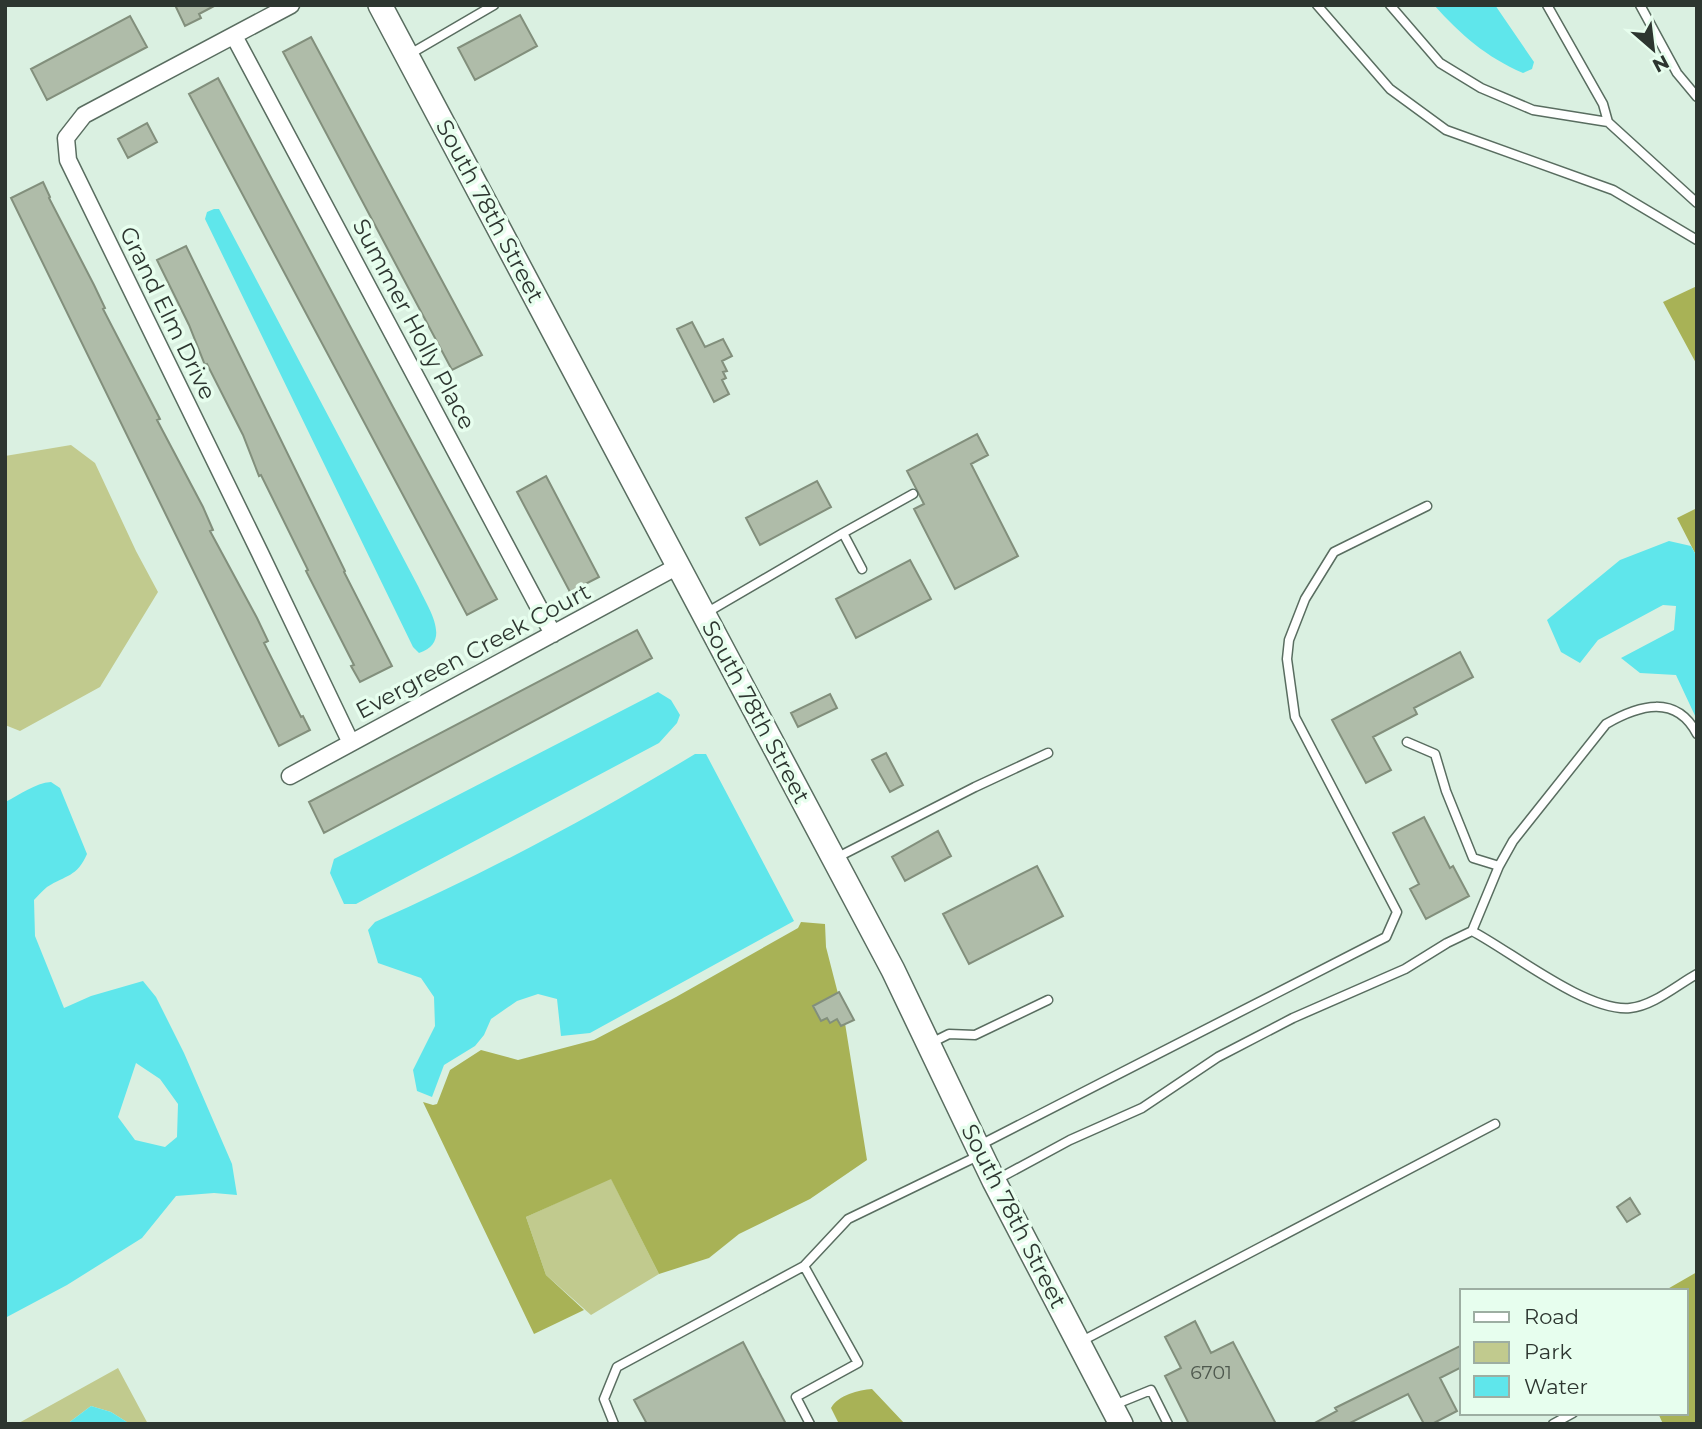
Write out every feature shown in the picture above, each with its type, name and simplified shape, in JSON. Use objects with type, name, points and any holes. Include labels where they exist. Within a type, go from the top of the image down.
[{"type":"street","name":"Grand Elm Drive","points":[[291,5],[84,115],[66,138],[68,160],[351,743]]},
{"type":"street","name":"South 78th Street","points":[[380,5],[893,970],[994,1181],[1116,1415]]},
{"type":"street","name":"Summer Holly Place","points":[[234,36],[553,634]]},
{"type":"street","name":"Evergreen Creek Court","points":[[290,776],[678,566]]},
{"type":"lane","points":[[407,55],[495,5]]},
{"type":"lane","points":[[1317,5],[1390,89],[1446,130],[1614,190],[1697,240]]},
{"type":"lane","points":[[1390,5],[1440,63],[1481,88],[1533,110],[1608,122]]},
{"type":"lane","points":[[1546,5],[1603,104],[1608,122],[1697,203]]},
{"type":"lane","points":[[1640,5],[1677,73],[1697,97]]},
{"type":"lane","points":[[704,614],[913,494]]},
{"type":"lane","points":[[614,1424],[604,1399],[618,1367],[804,1266],[848,1219],[1385,937],[1397,912],[1295,717],[1287,659],[1289,640],[1305,599],[1334,552],[1427,506]]},
{"type":"lane","points":[[842,533],[862,569]]},
{"type":"lane","points":[[994,1181],[1070,1140],[1142,1108],[1218,1057],[1293,1018],[1405,969],[1472,931],[1499,866],[1513,841],[1606,724],[1624,714],[1648,707],[1678,710],[1697,734]]},
{"type":"lane","points":[[1406,742],[1435,754],[1446,791],[1473,858],[1499,866]]},
{"type":"lane","points":[[834,859],[1048,753]]},
{"type":"lane","points":[[1472,931],[1577,993],[1597,1003],[1615,1007],[1632,1008],[1654,999],[1697,974]]},
{"type":"lane","points":[[928,1045],[949,1034],[975,1035],[1048,1000]]},
{"type":"lane","points":[[1079,1343],[1495,1124]]},
{"type":"lane","points":[[804,1266],[858,1363],[796,1397],[810,1424]]},
{"type":"lane","points":[[1116,1415],[1151,1390],[1168,1424]]},
{"type":"lane","points":[[1553,1424],[1569,1415]]},
{"type":"green space","points":[[1697,286],[1697,365],[1663,302]]},
{"type":"green space","points":[[71,445],[95,463],[158,592],[100,687],[20,731],[5,725],[5,456]]},
{"type":"green space","points":[[1697,508],[1697,557],[1677,518]]},
{"type":"green space","points":[[801,922],[825,924],[826,947],[844,1017],[867,1160],[810,1199],[739,1234],[709,1258],[659,1274],[611,1179],[526,1217],[546,1275],[584,1310],[534,1334],[423,1102],[437,1104],[450,1070],[481,1050],[518,1060],[594,1040],[798,928]]},
{"type":"green space","points":[[611,1178],[659,1274],[591,1315],[546,1275],[526,1217]]},
{"type":"green space","points":[[1697,1272],[1697,1424],[1663,1424],[1659,1415],[1688,1415],[1688,1289],[1667,1289]]},
{"type":"green space","points":[[118,1368],[148,1424],[130,1424],[111,1412],[91,1406],[67,1424],[17,1424]]},
{"type":"green space","points":[[872,1389],[905,1424],[839,1424],[831,1408],[834,1403],[849,1394]]},
{"type":"water","points":[[1434,5],[1495,5],[1534,62],[1532,69],[1523,73],[1486,52],[1454,26]]},
{"type":"water","points":[[219,209],[432,614],[435,641],[419,653],[413,647],[205,219],[207,212]]},
{"type":"water","points":[[1669,541],[1691,546],[1697,557],[1697,720],[1676,675],[1640,673],[1621,658],[1674,630],[1676,606],[1663,605],[1598,640],[1580,663],[1561,652],[1547,620],[1620,560]]},
{"type":"water","points":[[658,692],[671,700],[680,715],[677,723],[659,743],[356,904],[344,904],[330,873],[334,859]]},
{"type":"water","points":[[695,754],[706,754],[794,921],[590,1033],[561,1036],[557,999],[538,994],[517,1001],[491,1019],[484,1035],[475,1046],[444,1065],[432,1097],[417,1091],[413,1070],[435,1026],[434,997],[421,978],[378,963],[368,930],[375,922],[457,884],[578,822]]},
{"type":"water","points":[[51,782],[60,788],[87,854],[75,871],[47,887],[34,900],[35,936],[64,1008],[91,996],[143,981],[156,997],[184,1053],[232,1164],[237,1195],[214,1193],[176,1196],[142,1238],[67,1285],[5,1318],[5,802]],"holes":[[[136,1063],[160,1079],[178,1104],[177,1137],[165,1147],[135,1140],[118,1117]]]},
{"type":"water","points":[[91,1406],[111,1412],[130,1424],[67,1424]]},
{"type":"building","points":[[175,5],[216,5],[199,14],[201,18],[185,26]]},
{"type":"building","points":[[520,15],[537,46],[475,80],[458,48]]},
{"type":"building","points":[[130,16],[147,47],[47,100],[31,69]]},
{"type":"building","points":[[311,37],[482,355],[452,370],[283,52]]},
{"type":"building","points":[[218,78],[497,599],[467,615],[189,94]]},
{"type":"building","points":[[147,123],[157,142],[128,158],[118,139]]},
{"type":"building","points":[[43,182],[105,308],[103,309],[160,419],[157,420],[203,507],[213,530],[210,531],[257,618],[268,641],[264,643],[310,730],[279,746],[11,198]]},
{"type":"building","points":[[186,246],[392,666],[360,682],[306,571],[308,570],[261,475],[259,476],[243,435],[207,364],[205,365],[157,260]]},
{"type":"building","points":[[692,322],[705,347],[723,339],[732,356],[722,361],[727,371],[723,372],[726,378],[722,380],[729,394],[714,402],[677,329]]},
{"type":"building","points":[[977,434],[988,455],[971,464],[1018,556],[955,589],[914,509],[924,504],[907,471]]},
{"type":"building","points":[[546,476],[599,577],[570,592],[517,492]]},
{"type":"building","points":[[817,481],[831,507],[760,545],[746,518]]},
{"type":"building","points":[[910,560],[931,599],[856,638],[836,599]]},
{"type":"building","points":[[637,630],[652,658],[324,833],[309,802]]},
{"type":"building","points":[[1460,652],[1473,677],[1414,708],[1417,714],[1373,737],[1391,770],[1366,783],[1332,720]]},
{"type":"building","points":[[830,694],[837,708],[798,727],[791,713]]},
{"type":"building","points":[[886,753],[903,785],[890,792],[872,760]]},
{"type":"building","points":[[1424,817],[1450,868],[1453,866],[1469,896],[1426,919],[1410,889],[1419,884],[1393,833]]},
{"type":"building","points":[[938,831],[951,856],[905,881],[892,857]]},
{"type":"building","points":[[1037,866],[1063,916],[969,964],[943,914]]},
{"type":"building","points":[[839,992],[854,1020],[841,1026],[837,1019],[830,1023],[827,1018],[821,1021],[813,1006]]},
{"type":"building","points":[[1630,1198],[1640,1214],[1627,1222],[1617,1207]]},
{"type":"building","points":[[1195,1321],[1211,1353],[1233,1342],[1276,1424],[1189,1424],[1165,1376],[1181,1368],[1165,1337]]},
{"type":"building","points":[[743,1342],[786,1424],[647,1424],[634,1400]]},
{"type":"building","points":[[1460,1346],[1460,1368],[1440,1378],[1457,1411],[1432,1424],[1424,1424],[1408,1394],[1348,1424],[1313,1424],[1337,1411],[1335,1408]]}]
